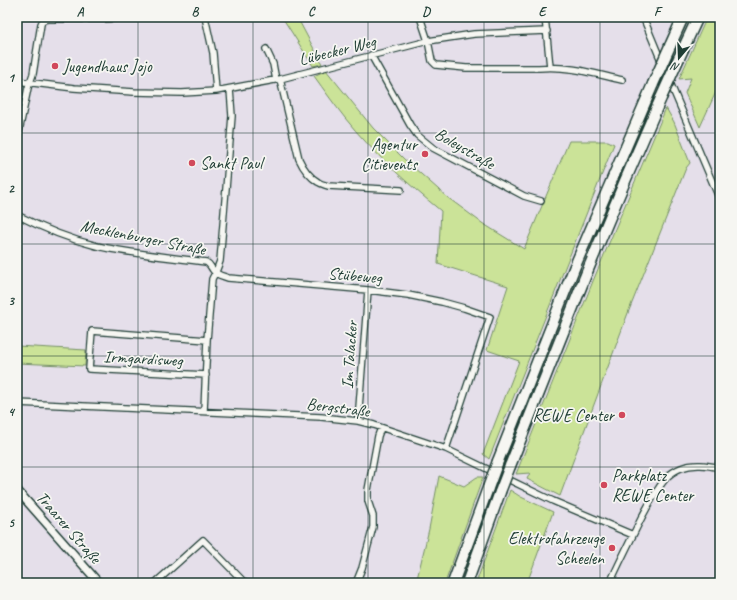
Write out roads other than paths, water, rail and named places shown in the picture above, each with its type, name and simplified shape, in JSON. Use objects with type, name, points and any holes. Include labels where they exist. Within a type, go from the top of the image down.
[{"type":"highway","points":[[453,583],[498,461],[563,294],[683,17]]},
{"type":"highway","points":[[467,583],[500,492],[576,298],[625,181],[698,17]]},
{"type":"street","points":[[17,141],[28,88],[33,74],[41,24],[43,20],[130,17]]},
{"type":"street","points":[[205,17],[213,53],[216,91]]},
{"type":"street","points":[[420,17],[428,41],[432,61],[434,64],[439,66],[466,68],[568,68],[622,80]]},
{"type":"street","points":[[546,17],[550,67]]},
{"type":"street","points":[[644,17],[720,200]]},
{"type":"street","name":"Lübecker Weg","points":[[17,81],[74,88],[134,92],[182,93],[216,91],[278,79],[428,41],[474,34],[547,31]]},
{"type":"street","points":[[266,49],[278,79],[299,159],[303,168],[318,182],[328,186],[401,190]]},
{"type":"street","name":"Boleystraße","points":[[371,55],[410,126],[424,141],[433,148],[524,196],[540,201]]},
{"type":"street","name":"Irmgardisweg","points":[[204,411],[207,340],[212,279],[220,261],[232,116],[230,89]]},
{"type":"street","name":"Mecklenburger Straße","points":[[17,215],[50,231],[96,246],[206,262],[215,272]]},
{"type":"street","name":"Stübeweg","points":[[215,272],[228,278],[368,290],[408,295],[442,302],[490,317],[446,449]]},
{"type":"street","name":"Im Talacker","points":[[358,421],[368,290]]},
{"type":"street","name":"Irmgardisweg","points":[[206,375],[89,369],[92,331],[207,340]]},
{"type":"street","name":"Bergstraße","points":[[17,403],[321,417],[358,421],[446,449],[553,501],[633,535]]},
{"type":"street","points":[[356,583],[362,568],[373,527],[373,516],[368,501],[368,490],[378,436],[381,428]]},
{"type":"street","points":[[610,583],[633,535],[658,489],[667,477],[680,468],[693,464],[720,468]]},
{"type":"street","name":"Traarer Straße","points":[[17,490],[99,583]]},
{"type":"street","points":[[155,583],[203,540],[245,583]]},
{"type":"place","name":"Jugendhaus Jojo","points":[[55,66]]},
{"type":"place","name":"Agentur Citievents","points":[[425,154]]},
{"type":"place","name":"Sankt Paul","points":[[192,163]]},
{"type":"place","name":"REWE Center","points":[[622,415]]},
{"type":"place","name":"Parkplatz REWE Center","points":[[604,485]]},
{"type":"place","name":"Elektrofahrzeuge Scheelen","points":[[612,548]]}]
